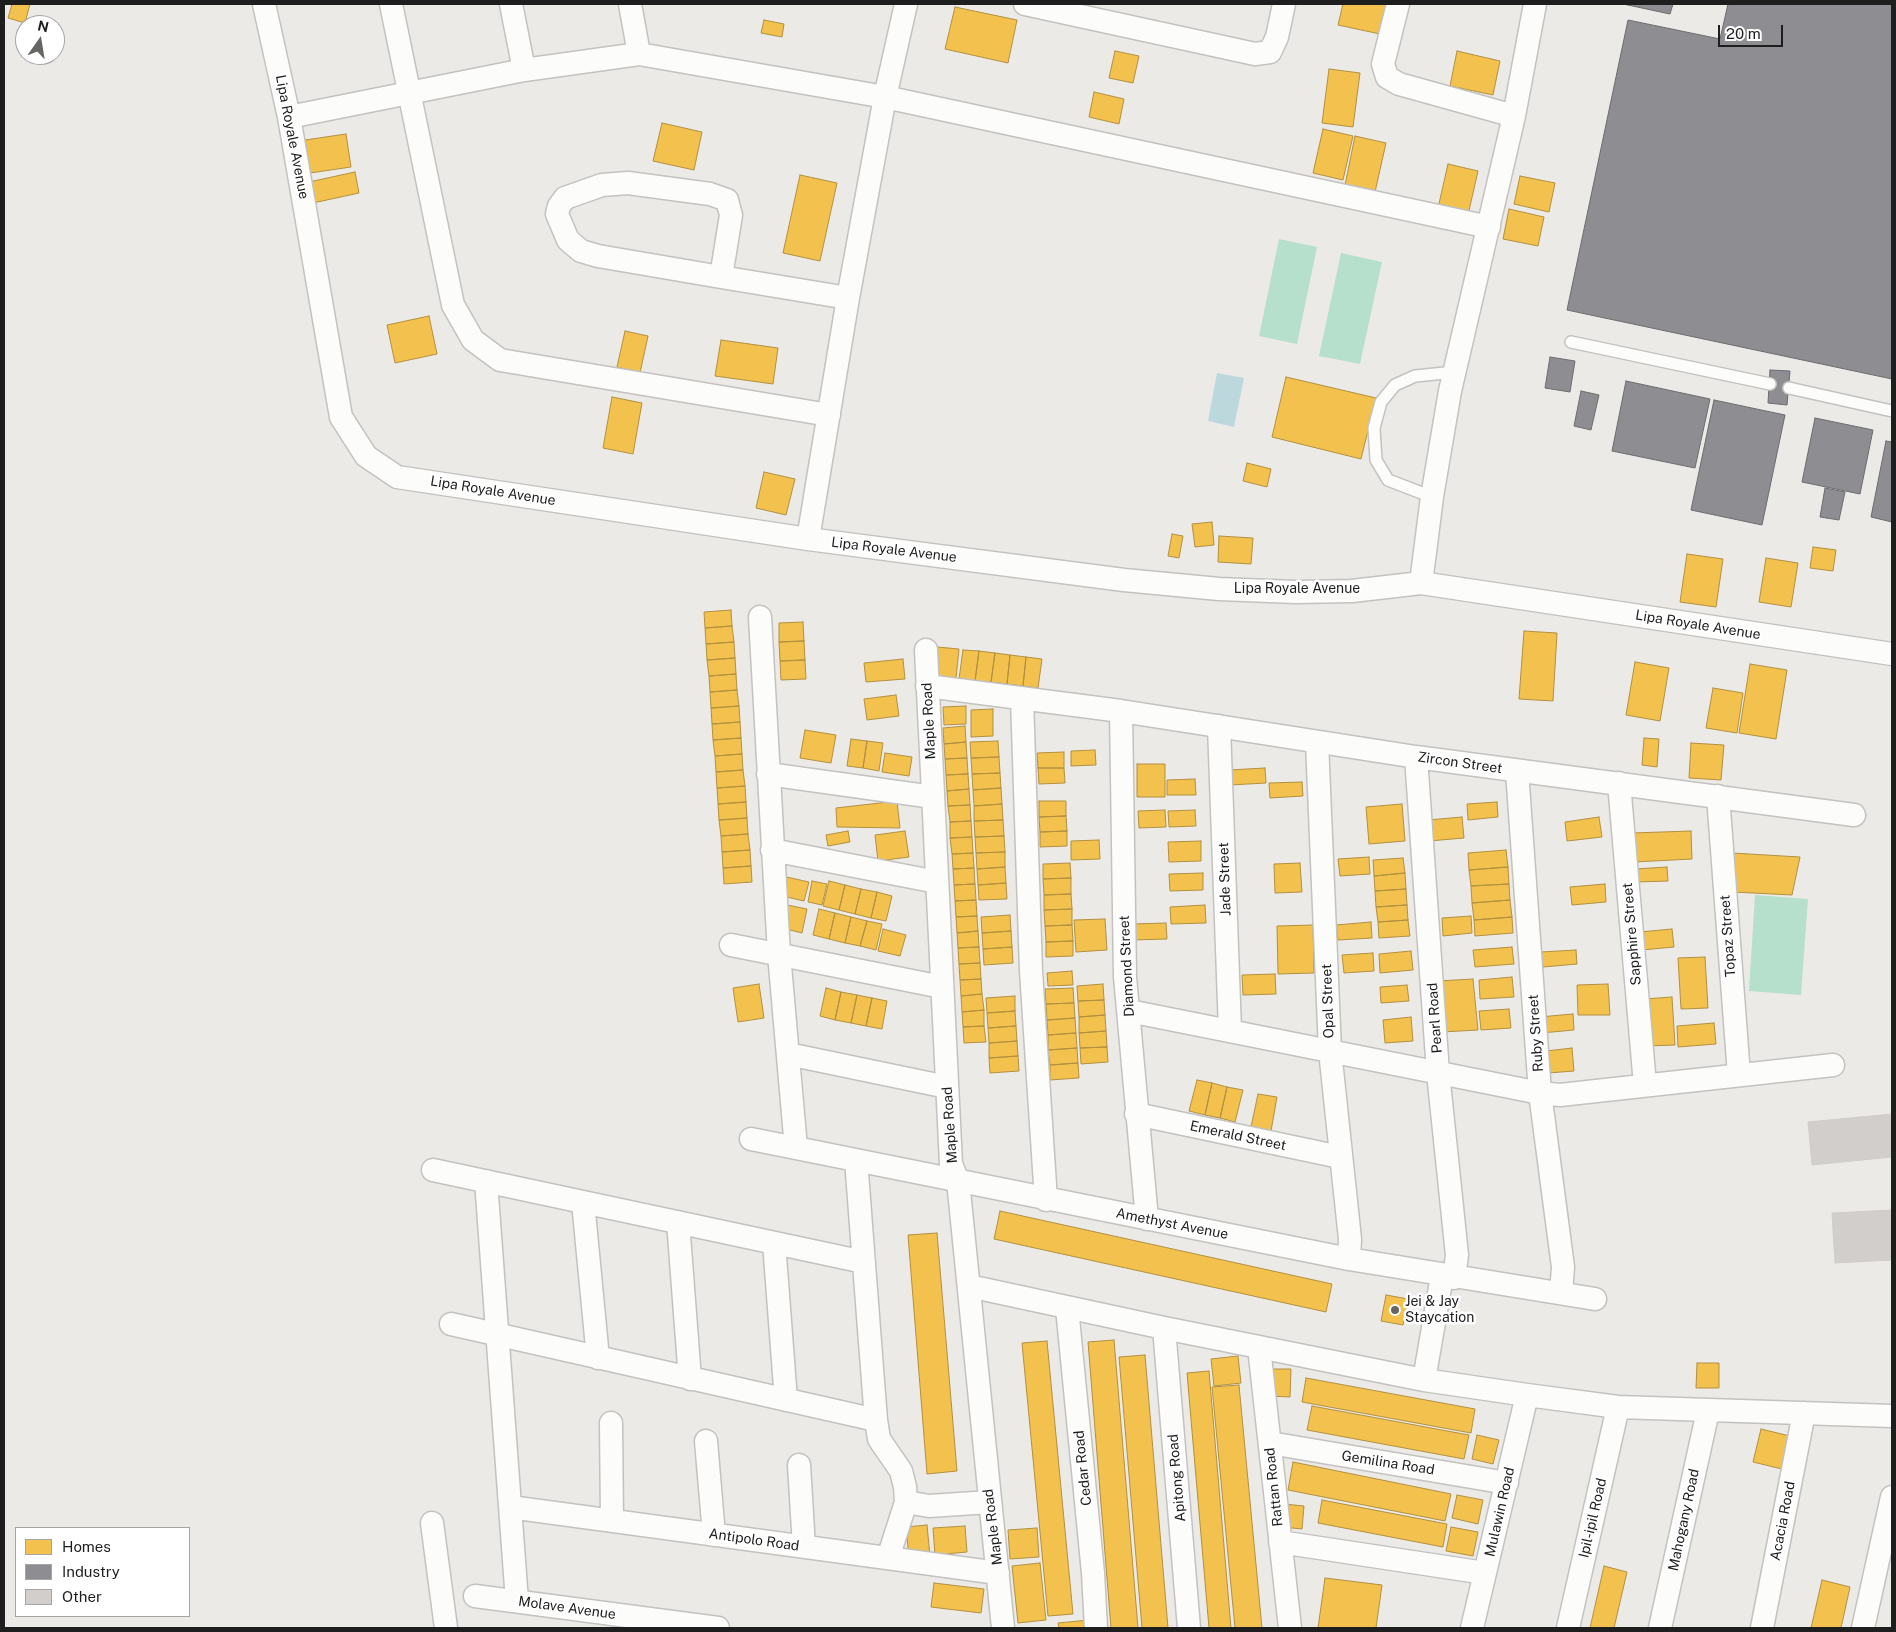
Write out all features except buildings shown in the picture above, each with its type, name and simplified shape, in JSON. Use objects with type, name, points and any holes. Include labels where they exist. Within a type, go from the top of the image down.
[{"type":"street","name":"Lipa Royale Avenue","points":[[264,4],[289,117],[341,417],[366,456],[397,477],[808,539],[1124,580],[1219,590],[1296,592],[1352,590],[1421,583],[1892,654]]},
{"type":"street","points":[[391,4],[408,94],[453,305],[473,340],[500,360],[829,415]]},
{"type":"street","points":[[511,4],[524,70]]},
{"type":"street","points":[[630,4],[639,54]]},
{"type":"street","points":[[808,539],[848,298],[885,97],[906,4]]},
{"type":"street","points":[[1025,4],[1255,54],[1270,52],[1277,37],[1284,4]]},
{"type":"street","points":[[1398,4],[1383,64],[1387,77],[1399,84],[1514,116]]},
{"type":"street","points":[[1421,583],[1432,497],[1454,372],[1514,116],[1535,4]]},
{"type":"street","points":[[289,117],[524,70],[639,54],[885,97],[1489,227]]},
{"type":"street","points":[[721,278],[732,215],[727,200],[710,194],[628,183],[602,184],[565,198],[559,206],[557,214],[568,240],[581,251],[598,256],[721,278],[848,298]]},
{"type":"street","points":[[760,617],[779,954],[796,1148]]},
{"type":"street","name":"Maple Road","points":[[926,650],[951,1164],[958,1181],[1003,1628]]},
{"type":"street","name":"Zircon Street","points":[[927,686],[1120,711],[1416,757],[1854,815]]},
{"type":"street","points":[[1022,698],[1031,971],[1046,1200]]},
{"type":"street","name":"Diamond Street","points":[[1120,711],[1125,977],[1147,1219]]},
{"type":"street","name":"Jade Street","points":[[1219,726],[1230,1031]]},
{"type":"street","name":"Opal Street","points":[[1317,742],[1330,1051],[1350,1239],[1349,1260]]},
{"type":"street","name":"Pearl Road","points":[[1416,757],[1438,1073],[1457,1255],[1448,1277],[1424,1380]]},
{"type":"street","name":"Ruby Street","points":[[1517,771],[1540,1093],[1563,1267],[1561,1293]]},
{"type":"street","points":[[768,774],[933,797]]},
{"type":"street","name":"Sapphire Street","points":[[1619,783],[1645,1085]]},
{"type":"street","name":"Topaz Street","points":[[1718,796],[1739,1075]]},
{"type":"street","points":[[772,850],[937,882]]},
{"type":"street","points":[[731,945],[942,987]]},
{"type":"street","points":[[1129,1011],[1540,1093],[1560,1095],[1833,1065]]},
{"type":"street","points":[[788,1054],[947,1087]]},
{"type":"street","name":"Emerald Street","points":[[1136,1114],[1340,1157]]},
{"type":"street","name":"Amethyst Avenue","points":[[751,1139],[1349,1260],[1595,1299]]},
{"type":"street","points":[[856,1160],[876,1420],[879,1439],[901,1470],[906,1502],[888,1558]]},
{"type":"street","points":[[433,1170],[864,1262]]},
{"type":"street","points":[[486,1181],[517,1601]]},
{"type":"street","points":[[583,1202],[598,1358]]},
{"type":"street","points":[[678,1222],[690,1378]]},
{"type":"street","points":[[774,1243],[786,1400]]},
{"type":"street","points":[[969,1286],[1067,1308],[1424,1380],[1618,1408],[1892,1416]]},
{"type":"street","name":"Cedar Road","points":[[1067,1308],[1093,1574],[1096,1628]]},
{"type":"street","points":[[451,1324],[876,1420]]},
{"type":"street","name":"Apitong Road","points":[[1164,1328],[1189,1628]]},
{"type":"street","name":"Rattan Road","points":[[1259,1347],[1290,1628]]},
{"type":"street","name":"Mulawin Road","points":[[1472,1628],[1527,1395]]},
{"type":"street","name":"Ipil-ipil Road","points":[[1568,1628],[1618,1408]]},
{"type":"street","name":"Mahogany Road","points":[[1660,1628],[1708,1411]]},
{"type":"street","name":"Acacia Road","points":[[1762,1628],[1804,1414]]},
{"type":"street","points":[[611,1423],[612,1521]]},
{"type":"street","points":[[706,1441],[714,1535]]},
{"type":"street","name":"Gemilina Road","points":[[1270,1443],[1507,1483]]},
{"type":"street","points":[[799,1465],[804,1547]]},
{"type":"street","points":[[1863,1628],[1892,1497]]},
{"type":"street","points":[[906,1502],[929,1506],[990,1502]]},
{"type":"street","name":"Antipolo Road","points":[[510,1507],[998,1573]]},
{"type":"street","points":[[432,1523],[446,1628]]},
{"type":"street","points":[[1280,1542],[1485,1573]]},
{"type":"street","name":"Molave Avenue","points":[[476,1596],[718,1628]]},
{"type":"lane","points":[[1571,342],[1770,384]]},
{"type":"lane","points":[[1432,497],[1388,480],[1376,460],[1374,428],[1381,402],[1395,385],[1415,376],[1454,372]]},
{"type":"lane","points":[[1789,388],[1892,411]]},
{"type":"green space","points":[[1279,239],[1317,247],[1297,344],[1259,336]]},
{"type":"green space","points":[[1341,253],[1382,262],[1360,364],[1319,356]]},
{"type":"green space","points":[[1755,895],[1808,899],[1801,995],[1749,991]]},
{"type":"water","points":[[1217,373],[1244,378],[1234,427],[1208,421]]},
{"type":"place","name":"Jei & Jay Staycation","points":[[1395,1310]]}]
